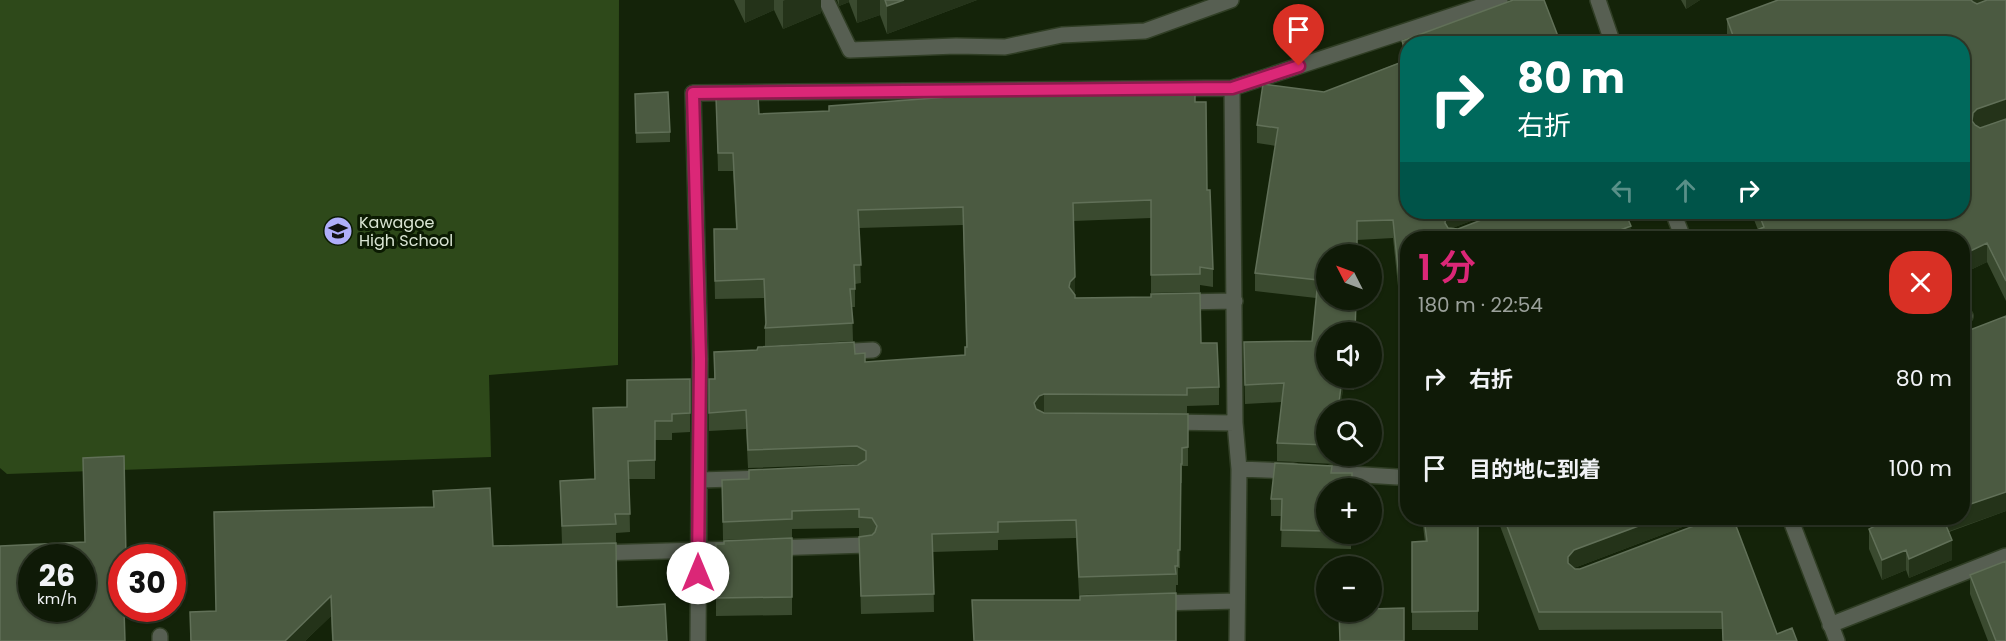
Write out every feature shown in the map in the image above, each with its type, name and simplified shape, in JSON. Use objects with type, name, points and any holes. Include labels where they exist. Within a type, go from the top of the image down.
[{"type":"street","points":[[826,0],[850,50],[956,46],[1005,47],[1062,35],[1145,31],[1232,0]]},
{"type":"street","points":[[698,641],[698,550],[706,359],[693,93],[1232,88],[1500,0]]},
{"type":"street","points":[[1598,0],[1610,36]]},
{"type":"street","points":[[1232,88],[1235,423],[1239,469],[1237,641]]},
{"type":"street","points":[[1168,302],[1235,301]]},
{"type":"street","points":[[816,353],[873,350]]},
{"type":"street","points":[[1152,422],[1235,423]]},
{"type":"street","points":[[1239,469],[1397,477]]},
{"type":"street","points":[[700,480],[778,477]]},
{"type":"street","points":[[1793,525],[1837,641]]},
{"type":"street","points":[[578,554],[867,545]]},
{"type":"street","points":[[1830,624],[2006,556]]},
{"type":"street","points":[[1143,603],[1237,601]]},
{"type":"green space","name":"Kawagoe High School","points":[[0,0],[619,0],[618,365],[489,375],[491,457],[7,474],[0,468]]},
{"type":"building","points":[[885,0],[904,0],[887,6]]},
{"type":"building","points":[[1513,0],[1544,0],[1558,36],[1416,36]]},
{"type":"building","points":[[1778,0],[1971,0],[1977,4],[1987,0],[2006,0],[2006,99],[1977,109],[1973,113],[1972,121],[1980,128],[2006,119],[2006,281],[1987,243],[1970,251],[1970,231],[1755,231],[1764,227],[1761,219],[1970,219],[1970,36],[1733,36],[1727,19]]},
{"type":"building","points":[[1400,63],[1400,219],[1445,219],[1448,228],[1458,229],[1484,219],[1628,219],[1631,226],[1618,231],[1400,231],[1400,288],[1393,220],[1357,221],[1357,244],[1316,244],[1316,280],[1255,273],[1278,128],[1257,125],[1263,84],[1324,92]]},
{"type":"building","points":[[1195,88],[1195,102],[1206,102],[1207,190],[1210,190],[1213,269],[1200,267],[1200,274],[1151,275],[1151,200],[1073,203],[1075,277],[1069,287],[1075,298],[1151,297],[1151,294],[1200,293],[1201,343],[1217,343],[1219,387],[1187,388],[1187,395],[1044,394],[1039,396],[1034,403],[1036,409],[1044,413],[1188,414],[1188,447],[1182,448],[1180,550],[1178,550],[1178,566],[1175,566],[1176,574],[1079,577],[1076,520],[998,522],[998,532],[932,534],[934,594],[861,596],[859,537],[872,535],[877,526],[872,518],[859,517],[859,509],[792,511],[792,519],[723,522],[722,480],[749,479],[749,470],[858,465],[866,460],[866,451],[857,446],[748,450],[746,410],[709,413],[709,379],[715,379],[714,352],[757,350],[758,347],[854,342],[855,354],[865,353],[865,362],[965,355],[965,347],[967,347],[963,207],[858,210],[861,265],[854,265],[855,289],[850,289],[853,323],[765,328],[764,279],[715,281],[714,229],[737,229],[733,153],[718,153],[716,97],[758,96],[759,114],[829,111],[829,106],[961,96],[961,94]]},
{"type":"building","points":[[668,92],[670,132],[636,133],[635,94]]},
{"type":"building","points":[[1316,300],[1316,310],[1356,310],[1355,322],[1316,322],[1316,388],[1341,388],[1339,400],[1316,400],[1316,445],[1277,443],[1284,383],[1245,385],[1244,342],[1312,341]]},
{"type":"building","points":[[2006,316],[2006,492],[1970,504],[1970,330]]},
{"type":"building","points":[[690,379],[690,413],[672,414],[672,421],[655,421],[655,460],[628,461],[630,514],[615,514],[616,524],[562,526],[560,481],[595,479],[593,408],[627,407],[627,380]]},
{"type":"building","points":[[124,456],[126,544],[108,544],[108,622],[124,622],[125,641],[0,641],[0,546],[18,545],[18,622],[96,622],[96,544],[42,544],[85,542],[83,458]]},
{"type":"building","points":[[1275,463],[1332,466],[1331,473],[1352,473],[1352,478],[1316,478],[1316,531],[1281,530],[1282,499],[1271,499]]},
{"type":"building","points":[[490,488],[493,546],[616,543],[617,607],[665,604],[667,641],[333,641],[331,596],[285,641],[191,641],[190,612],[216,611],[214,512],[434,507],[433,491]]},
{"type":"building","points":[[1425,525],[1478,525],[1478,611],[1412,612],[1412,542],[1427,541]]},
{"type":"building","points":[[1507,525],[1641,525],[1574,550],[1568,557],[1568,563],[1575,569],[1580,569],[1696,525],[1736,525],[1777,634],[1792,628],[1797,641],[1723,641],[1722,612],[1539,612]]},
{"type":"building","points":[[1877,525],[1946,525],[1952,540],[1909,559],[1906,550],[1882,560],[1869,529]]},
{"type":"building","points":[[792,538],[792,597],[716,598],[716,544],[724,544],[724,541]]},
{"type":"building","points":[[2006,561],[2006,641],[1996,641],[1970,575]]},
{"type":"building","points":[[1176,593],[1176,641],[974,641],[972,600],[1080,600],[1080,596]]},
{"type":"building","points":[[1404,608],[1404,641],[1340,641],[1339,622],[1382,622],[1382,609]]},
{"type":"place","name":"Kawagoe High School","points":[[338,231]]},
{"type":"route","points":[[698,573],[700,359],[693,93],[1232,88],[1299,66]]}]
